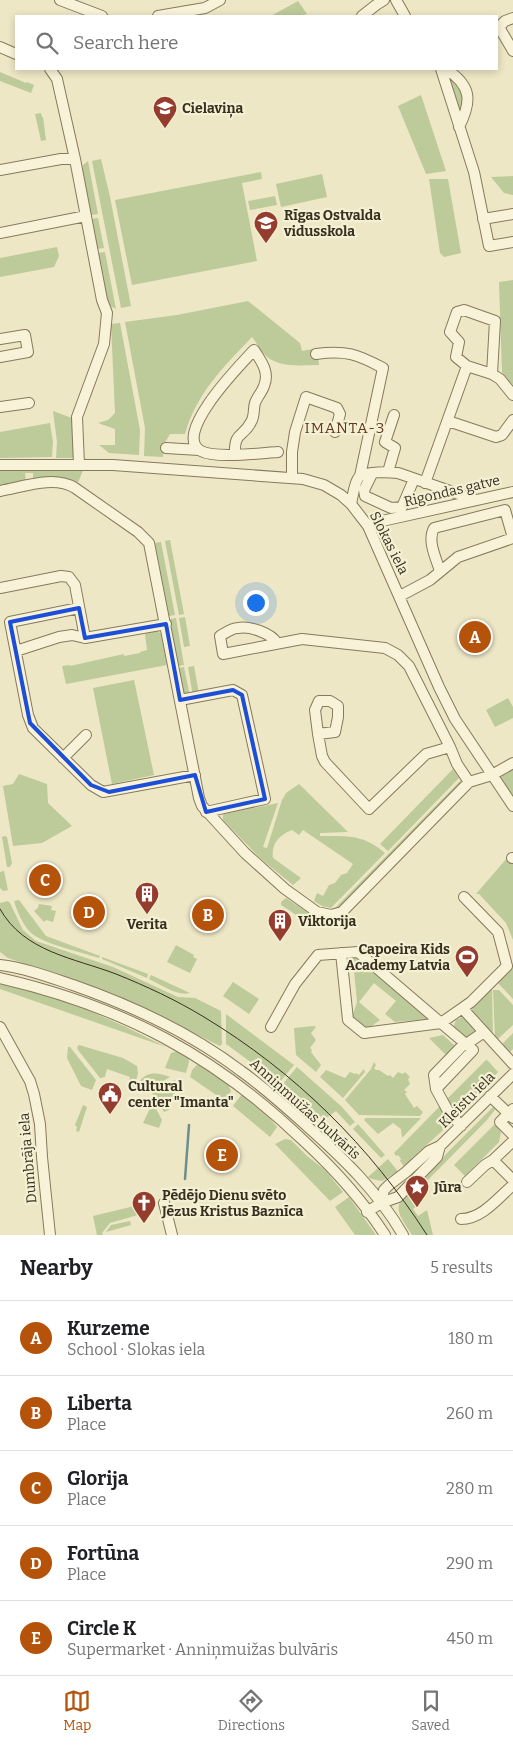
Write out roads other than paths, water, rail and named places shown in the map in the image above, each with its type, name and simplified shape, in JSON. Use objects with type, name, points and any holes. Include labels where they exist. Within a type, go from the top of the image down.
[{"type":"street","points":[[60,0],[99,15]]},
{"type":"street","points":[[363,15],[384,0]]},
{"type":"street","points":[[396,0],[404,15]]},
{"type":"street","points":[[164,15],[205,8],[217,1]]},
{"type":"street","points":[[513,18],[505,21],[499,27],[513,51]]},
{"type":"street","points":[[0,48],[15,54]]},
{"type":"street","points":[[51,70],[57,79],[75,159],[102,300],[107,313],[104,344],[78,412],[80,464]]},
{"type":"street","points":[[441,70],[474,172],[490,246],[513,242]]},
{"type":"street","points":[[448,70],[458,76],[466,88],[468,105],[459,127]]},
{"type":"street","points":[[0,170],[60,159],[75,159]]},
{"type":"street","points":[[483,219],[513,214]]},
{"type":"street","points":[[0,233],[86,216]]},
{"type":"street","points":[[492,374],[495,321],[464,310],[457,312],[450,332],[459,342],[456,357],[467,366],[492,374],[500,379],[513,395]]},
{"type":"street","points":[[0,339],[25,335],[28,352],[0,357]]},
{"type":"street","points":[[200,450],[194,443],[194,438],[202,412],[228,378],[254,350],[264,368],[266,378],[256,400],[252,421],[236,438],[227,454],[223,473]]},
{"type":"street","points":[[316,354],[348,353],[366,359],[383,368],[360,476],[357,480],[351,504]]},
{"type":"street","points":[[372,474],[364,490],[365,496],[391,508],[402,507],[420,481],[448,421],[467,366]]},
{"type":"street","points":[[292,478],[292,452],[298,438],[306,397],[337,408],[340,414],[335,432]]},
{"type":"street","points":[[0,407],[29,403]]},
{"type":"street","points":[[388,472],[395,448],[386,442],[394,415]]},
{"type":"street","points":[[448,421],[496,437],[502,434],[513,420]]},
{"type":"street","points":[[166,448],[227,454],[278,452]]},
{"type":"street","name":"Slokas iela","points":[[0,465],[80,464],[141,466],[292,478],[324,485],[341,495],[351,504],[368,526],[439,687],[456,719],[513,806]]},
{"type":"street","points":[[360,476],[388,472],[398,473],[476,500]]},
{"type":"street","points":[[0,491],[50,482],[65,483],[138,532],[149,543],[152,550],[202,806],[254,862],[285,889],[317,912],[331,915],[337,914],[348,906],[469,782],[492,775],[513,763]]},
{"type":"street","name":"Rigondas gatve","points":[[368,526],[513,492]]},
{"type":"street","points":[[400,596],[430,580],[458,557],[513,538],[505,510],[434,528],[431,534],[432,542],[440,571]]},
{"type":"street","points":[[0,588],[61,576],[69,577],[75,585],[85,638]]},
{"type":"street","points":[[79,608],[10,622],[30,723],[36,732],[91,786],[103,792],[195,776]]},
{"type":"street","points":[[16,651],[60,637],[72,635],[85,638],[166,624]]},
{"type":"street","points":[[277,643],[266,633],[240,628],[220,636],[223,654],[302,639],[386,648],[398,655],[409,666],[450,747],[456,764],[469,782]]},
{"type":"street","points":[[180,700],[233,690],[242,695],[265,799],[206,812]]},
{"type":"street","points":[[318,734],[325,762],[370,809],[426,754],[450,747]]},
{"type":"street","points":[[63,758],[86,735]]},
{"type":"street","points":[[341,953],[348,1020],[364,1033],[441,1023],[463,1009],[506,966],[498,932],[464,897]]},
{"type":"street","points":[[272,1027],[295,984],[314,958],[318,955],[358,952],[465,1044]]},
{"type":"street","name":"Anniņmuižas bulvāris","points":[[3,963],[110,998],[149,1016],[218,1055],[264,1088],[329,1146],[382,1202],[403,1235]]},
{"type":"street","name":"Anniņmuižas bulvāris","points":[[0,978],[86,1002],[133,1022],[196,1055],[253,1095],[287,1124],[326,1162],[385,1235]]},
{"type":"street","points":[[463,1009],[513,1064]]},
{"type":"street","name":"Dumbrāja iela","points":[[0,1027],[30,1081],[34,1094],[40,1124],[50,1235]]},
{"type":"street","points":[[461,1126],[448,1111],[436,1089],[434,1075],[465,1044],[484,1032]]},
{"type":"street","name":"Kleistu iela","points":[[382,1202],[384,1190],[389,1185],[429,1151],[440,1146],[513,1074]]},
{"type":"street","points":[[490,1096],[512,1114],[500,1122],[513,1135]]},
{"type":"street","points":[[467,1182],[513,1141]]},
{"type":"street","name":"Kleistu iela","points":[[367,1212],[382,1202],[394,1200],[401,1194],[437,1157],[440,1146]]},
{"type":"street","points":[[493,1160],[513,1180]]},
{"type":"street","points":[[461,1219],[470,1219],[479,1215],[513,1185]]},
{"type":"street","points":[[164,1203],[172,1235]]},
{"type":"waterway","points":[[185,1179],[189,1125]]},
{"type":"tram line","points":[[0,909],[22,935],[36,944],[51,952],[116,974],[172,999],[204,1017],[269,1062],[300,1087],[355,1141],[405,1202],[427,1235]]},
{"type":"place","name":"Cielaviņa","points":[[165,129]]},
{"type":"place","name":"Rīgas Ostvalda vidusskola","points":[[266,244]]},
{"type":"place","name":"Kurzeme","points":[[475,637]]},
{"type":"place","name":"Glorija","points":[[45,880]]},
{"type":"place","name":"Fortūna","points":[[89,912]]},
{"type":"place","name":"Verita","points":[[147,915]]},
{"type":"place","name":"Liberta","points":[[208,915]]},
{"type":"place","name":"Viktorija","points":[[280,942]]},
{"type":"place","name":"Capoeira Kids Academy Latvia","points":[[467,978]]},
{"type":"place","name":"Cultural center \"Imanta\"","points":[[110,1115]]},
{"type":"place","name":"Circle K","points":[[222,1155]]},
{"type":"place","name":"Jūra","points":[[417,1208]]},
{"type":"place","name":"Pēdējo Dienu svēto Jēzus Kristus Baznīca","points":[[144,1224]]},
{"type":"district","name":"IMANTA-3","points":[[345,428]]}]
